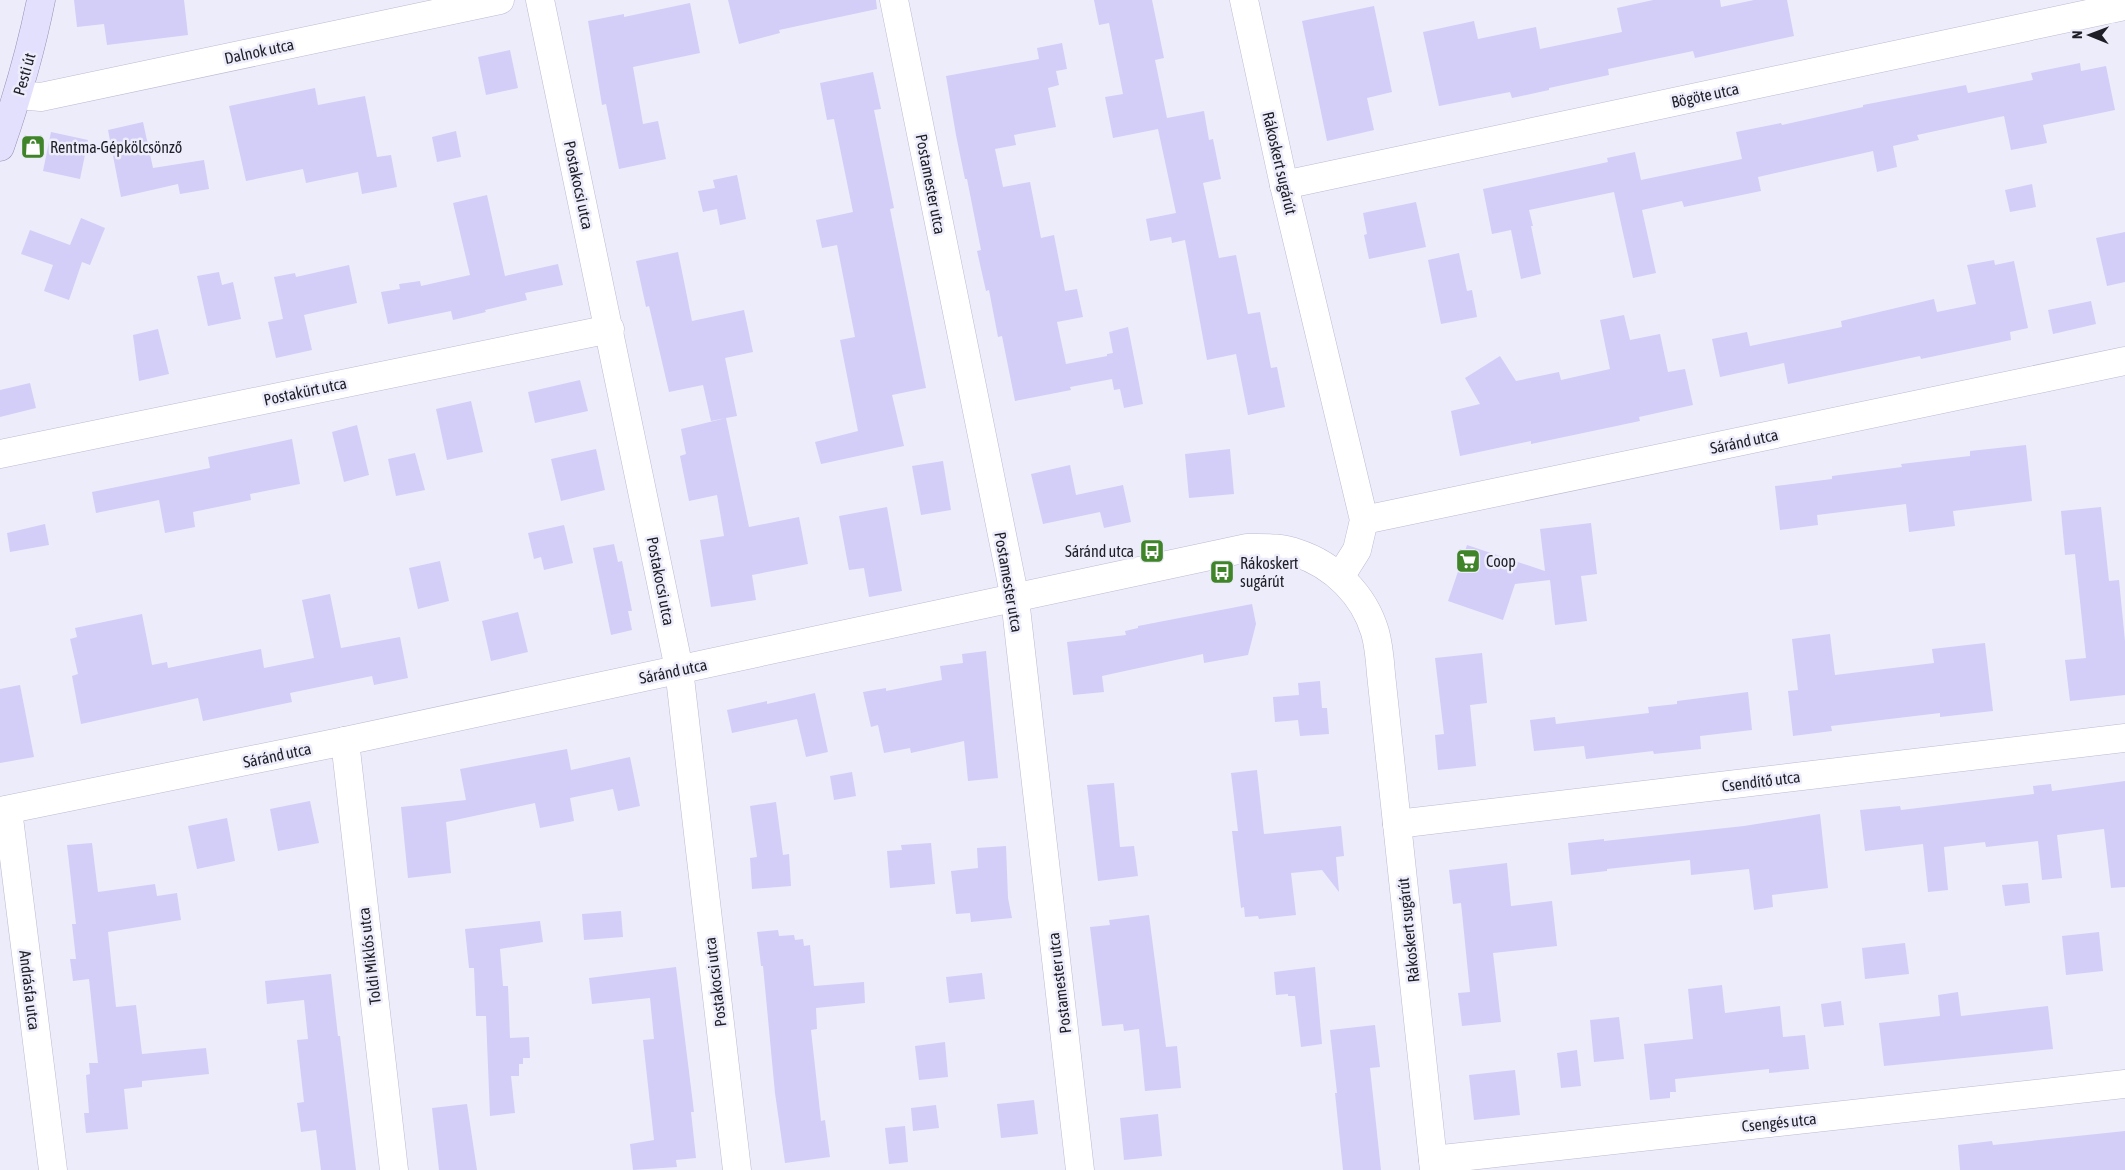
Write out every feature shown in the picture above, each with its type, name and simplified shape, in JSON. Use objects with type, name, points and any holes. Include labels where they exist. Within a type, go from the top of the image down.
[{"type":"main road","name":"Pesti út","points":[[0,147],[18,95],[41,0]]},
{"type":"street","name":"Dalnok utca","points":[[18,95],[40,97],[500,0]]},
{"type":"street","name":"Postakocsi utca","points":[[540,0],[610,329],[679,669],[737,1170]]},
{"type":"street","name":"Postamester utca","points":[[894,0],[1015,599],[1080,1170]]},
{"type":"street","name":"Rákoskert sugárút","points":[[1244,0],[1284,185],[1364,520],[1357,550],[1340,577],[1355,592],[1375,632],[1434,1165]]},
{"type":"street","name":"Bögöte utca","points":[[1284,185],[2125,6]]},
{"type":"street","name":"Postakürt utca","points":[[0,454],[610,329]]},
{"type":"street","name":"Sáránd utca","points":[[1364,520],[2125,361]]},
{"type":"street","name":"Sáránd utca","points":[[4,811],[345,741],[1248,548],[1273,548],[1296,552],[1320,563],[1340,577]]},
{"type":"street","name":"Csendítő utca","points":[[1397,824],[2125,738]]},
{"type":"street","name":"Toldi Miklós utca","points":[[345,741],[394,1170]]},
{"type":"street","name":"Andrásfa utca","points":[[4,811],[53,1170]]},
{"type":"street","name":"Csengés utca","points":[[1434,1165],[2125,1084]]},
{"type":"building","points":[[74,0],[184,0],[188,35],[107,45],[104,24],[77,27]]},
{"type":"building","points":[[728,0],[876,0],[877,9],[779,30],[780,33],[739,44]]},
{"type":"building","points":[[1094,0],[1152,0],[1164,58],[1155,60],[1167,118],[1204,111],[1209,140],[1213,139],[1221,179],[1203,183],[1219,258],[1236,255],[1248,314],[1260,312],[1271,368],[1277,367],[1285,407],[1248,415],[1236,354],[1207,360],[1185,240],[1172,243],[1171,237],[1150,241],[1146,219],[1176,213],[1158,129],[1113,138],[1105,97],[1123,94],[1109,23],[1099,25]]},
{"type":"building","points":[[1653,0],[1720,0],[1721,7],[1754,0],[1787,0],[1794,36],[1695,58],[1693,51],[1608,69],[1609,75],[1512,98],[1510,92],[1439,106],[1423,32],[1474,21],[1478,39],[1536,27],[1540,49],[1622,32],[1617,8]]},
{"type":"building","points":[[690,3],[700,53],[633,67],[643,124],[658,121],[666,159],[619,169],[606,104],[602,105],[588,21],[624,14],[624,17]]},
{"type":"building","points":[[1374,6],[1392,92],[1367,98],[1374,130],[1327,141],[1302,21]]},
{"type":"building","points":[[1062,43],[1067,69],[1056,71],[1059,85],[1048,88],[1056,127],[1014,135],[1016,145],[995,149],[1003,187],[1030,182],[1041,238],[1054,235],[1065,291],[1077,289],[1083,317],[1057,322],[1066,364],[1107,356],[1107,354],[1113,353],[1109,332],[1128,327],[1143,404],[1124,408],[1120,389],[1114,390],[1112,379],[1070,387],[1071,390],[1015,401],[1002,336],[998,337],[989,290],[986,291],[977,251],[981,250],[956,135],[946,76],[1039,59],[1037,48]]},
{"type":"building","points":[[510,50],[518,88],[486,95],[478,57]]},
{"type":"building","points":[[2080,63],[2081,71],[2106,66],[2115,110],[2043,125],[2047,143],[2011,150],[2004,116],[1917,135],[1919,140],[1893,146],[1897,167],[1877,172],[1873,151],[1758,177],[1761,191],[1684,207],[1682,201],[1642,210],[1656,273],[1633,278],[1614,192],[1529,210],[1541,274],[1521,279],[1511,230],[1492,234],[1483,189],[1608,162],[1607,158],[1635,152],[1641,180],[1742,159],[1736,132],[1781,123],[1782,125],[1863,107],[1863,105],[1966,85],[1968,93],[2033,80],[2031,73]]},
{"type":"building","points":[[873,72],[881,109],[874,110],[894,208],[890,209],[926,388],[892,395],[904,446],[821,464],[815,442],[858,431],[840,340],[855,337],[837,245],[822,248],[816,220],[853,212],[834,119],[827,120],[820,83]]},
{"type":"building","points":[[315,88],[318,105],[365,96],[377,157],[391,155],[397,187],[362,194],[358,172],[306,183],[303,169],[246,181],[229,106]]},
{"type":"building","points":[[143,122],[153,168],[204,160],[209,189],[180,194],[178,184],[121,197],[108,130]]},
{"type":"building","points":[[456,131],[461,157],[437,162],[432,137]]},
{"type":"building","points":[[51,132],[88,140],[80,179],[43,171]]},
{"type":"building","points":[[737,175],[746,219],[720,225],[717,209],[703,212],[698,191],[715,188],[713,180]]},
{"type":"building","points":[[2032,184],[2036,207],[2010,212],[2005,190]]},
{"type":"building","points":[[487,195],[505,276],[558,264],[563,285],[525,293],[527,300],[453,320],[451,311],[388,324],[381,292],[400,289],[399,284],[420,281],[421,286],[470,275],[453,203]]},
{"type":"building","points":[[1416,202],[1426,247],[1369,259],[1364,235],[1367,234],[1363,213]]},
{"type":"building","points":[[81,218],[105,228],[90,265],[82,262],[69,300],[44,291],[53,265],[21,254],[30,230],[70,245]]},
{"type":"building","points":[[2125,232],[2125,282],[2107,286],[2096,238]]},
{"type":"building","points":[[678,252],[692,321],[744,310],[753,352],[725,358],[737,416],[711,421],[703,385],[669,392],[649,306],[646,307],[636,261]]},
{"type":"building","points":[[1459,253],[1467,291],[1472,290],[1477,317],[1441,324],[1428,260]]},
{"type":"building","points":[[1994,260],[1995,265],[2014,261],[2028,328],[2010,332],[2011,340],[1921,359],[1920,356],[1788,384],[1784,363],[1720,377],[1712,339],[1747,332],[1750,346],[1842,327],[1841,321],[1934,299],[1937,312],[1976,304],[1967,265]]},
{"type":"building","points":[[349,265],[357,303],[304,315],[312,350],[276,358],[268,322],[283,319],[274,277],[295,273],[296,277]]},
{"type":"building","points":[[219,272],[222,285],[233,282],[241,319],[208,326],[197,276]]},
{"type":"building","points":[[2091,301],[2096,324],[2053,334],[2048,310]]},
{"type":"building","points":[[1624,315],[1630,340],[1660,334],[1668,372],[1685,369],[1693,405],[1639,417],[1640,421],[1531,444],[1531,441],[1460,456],[1451,411],[1480,404],[1465,378],[1500,356],[1516,381],[1559,372],[1561,380],[1610,369],[1600,320]]},
{"type":"building","points":[[158,329],[169,374],[139,381],[133,335]]},
{"type":"building","points":[[580,380],[588,411],[535,423],[528,392]]},
{"type":"building","points":[[30,383],[36,408],[0,417],[0,390]]},
{"type":"building","points":[[471,401],[483,452],[447,460],[436,409]]},
{"type":"building","points":[[726,418],[749,527],[799,517],[808,564],[752,575],[756,600],[711,607],[700,540],[724,536],[717,495],[689,501],[680,456],[686,454],[681,429]]},
{"type":"building","points":[[357,425],[369,475],[344,482],[332,432]]},
{"type":"building","points":[[292,439],[300,484],[250,494],[251,500],[193,512],[195,527],[165,533],[159,500],[96,513],[92,492],[210,468],[208,457]]},
{"type":"building","points":[[2026,445],[2032,501],[1953,511],[1955,526],[1909,532],[1906,504],[1817,515],[1818,525],[1780,530],[1775,486],[1832,479],[1832,476],[1902,467],[1901,464],[1970,456],[1970,451]]},
{"type":"building","points":[[596,449],[605,490],[561,501],[551,459]]},
{"type":"building","points":[[1230,449],[1234,494],[1189,498],[1185,454]]},
{"type":"building","points":[[415,453],[425,490],[396,496],[388,459]]},
{"type":"building","points":[[943,461],[951,510],[921,515],[912,466]]},
{"type":"building","points":[[1070,465],[1076,495],[1123,485],[1131,522],[1104,528],[1100,512],[1043,524],[1031,474]]},
{"type":"building","points":[[887,507],[902,591],[869,597],[864,568],[849,570],[839,516]]},
{"type":"building","points":[[2101,507],[2109,581],[2119,580],[2125,641],[2125,695],[2070,701],[2065,660],[2086,658],[2075,554],[2065,555],[2061,511]]},
{"type":"building","points":[[1591,523],[1597,574],[1581,576],[1587,621],[1555,625],[1550,580],[1515,584],[1503,620],[1448,601],[1467,545],[1545,571],[1540,529]]},
{"type":"building","points":[[45,524],[49,545],[10,552],[7,533]]},
{"type":"building","points":[[564,525],[573,563],[544,570],[541,557],[534,559],[528,533]]},
{"type":"building","points":[[614,544],[618,562],[622,561],[632,611],[628,611],[632,630],[611,635],[593,548]]},
{"type":"building","points":[[440,561],[449,601],[418,609],[409,568]]},
{"type":"building","points":[[330,594],[341,648],[400,637],[408,678],[374,685],[372,676],[290,693],[292,702],[203,721],[198,698],[81,724],[72,676],[78,674],[70,639],[77,637],[75,628],[142,614],[152,665],[167,662],[168,668],[261,649],[264,668],[314,658],[302,600]]},
{"type":"building","points":[[1252,604],[1256,624],[1248,655],[1204,663],[1203,654],[1102,676],[1104,692],[1073,695],[1067,642],[1126,635],[1125,631],[1138,628],[1138,626]]},
{"type":"building","points":[[518,612],[528,652],[491,661],[482,621]]},
{"type":"building","points":[[1830,634],[1835,675],[1934,663],[1932,649],[1985,643],[1993,711],[1940,717],[1940,713],[1831,726],[1832,731],[1793,736],[1788,691],[1798,690],[1792,639]]},
{"type":"building","points":[[986,651],[998,778],[968,781],[964,741],[911,753],[910,748],[884,753],[878,725],[871,727],[863,692],[886,688],[886,691],[942,680],[940,666],[963,663],[962,654]]},
{"type":"building","points":[[1482,653],[1487,703],[1470,705],[1476,766],[1438,770],[1435,735],[1444,734],[1435,658]]},
{"type":"building","points":[[1320,681],[1322,708],[1327,708],[1329,734],[1300,736],[1298,720],[1275,722],[1273,697],[1299,695],[1298,683]]},
{"type":"building","points":[[20,685],[34,757],[0,763],[0,689]]},
{"type":"building","points":[[1748,692],[1752,730],[1700,736],[1701,749],[1654,754],[1653,751],[1586,759],[1584,746],[1534,751],[1530,720],[1555,717],[1556,724],[1649,713],[1648,707],[1677,704],[1677,701]]},
{"type":"building","points":[[815,693],[828,752],[806,757],[797,719],[732,733],[727,710],[767,701],[767,704]]},
{"type":"building","points":[[567,749],[571,770],[630,757],[640,806],[618,811],[613,789],[570,798],[574,821],[540,828],[535,803],[446,822],[451,873],[408,878],[401,807],[466,800],[460,769]]},
{"type":"building","points":[[1257,770],[1264,834],[1341,826],[1344,856],[1336,857],[1339,892],[1322,870],[1291,873],[1296,915],[1259,919],[1258,916],[1245,917],[1244,907],[1241,908],[1232,831],[1238,831],[1231,773]]},
{"type":"building","points":[[852,772],[856,796],[834,800],[830,776]]},
{"type":"building","points":[[2125,781],[2125,887],[2111,888],[2104,829],[2057,835],[2062,878],[2042,880],[2038,841],[1986,847],[1985,842],[1944,847],[1948,890],[1928,892],[1923,844],[1865,851],[1860,810],[1900,806],[1901,810],[2034,794],[2033,786],[2051,784],[2052,791]]},
{"type":"building","points":[[1114,783],[1120,847],[1134,846],[1138,876],[1098,881],[1087,785]]},
{"type":"building","points":[[310,801],[319,843],[278,851],[270,809]]},
{"type":"building","points":[[776,802],[783,855],[789,854],[791,886],[752,889],[750,858],[757,857],[750,806]]},
{"type":"building","points":[[1820,814],[1828,888],[1772,895],[1773,907],[1754,910],[1749,869],[1691,875],[1690,860],[1571,875],[1568,843],[1744,826]]},
{"type":"building","points":[[227,818],[235,861],[197,869],[188,826]]},
{"type":"building","points":[[92,843],[98,892],[155,884],[157,896],[177,893],[181,920],[108,932],[116,1007],[136,1005],[142,1054],[206,1048],[209,1074],[142,1081],[142,1087],[124,1089],[128,1129],[86,1133],[84,1113],[89,1113],[86,1075],[90,1074],[89,1063],[98,1063],[89,979],[73,981],[70,959],[76,959],[72,924],[76,924],[67,845]]},
{"type":"building","points":[[931,843],[935,884],[890,888],[887,851],[902,850],[901,845]]},
{"type":"building","points":[[1006,846],[1008,898],[1012,918],[971,922],[970,913],[956,914],[951,871],[978,868],[977,848]]},
{"type":"building","points":[[1507,863],[1511,906],[1552,901],[1557,946],[1493,953],[1501,1022],[1462,1026],[1458,993],[1470,992],[1461,903],[1453,904],[1449,870]]},
{"type":"building","points":[[2028,883],[2030,903],[2005,906],[2002,885]]},
{"type":"building","points":[[621,911],[623,937],[584,940],[582,914]]},
{"type":"building","points":[[1149,915],[1166,1047],[1177,1046],[1181,1088],[1145,1091],[1139,1029],[1124,1031],[1123,1024],[1102,1026],[1090,927],[1110,925],[1109,920]]},
{"type":"building","points":[[540,921],[543,942],[500,949],[503,986],[508,986],[510,1038],[529,1037],[530,1058],[523,1058],[523,1064],[519,1064],[519,1076],[511,1076],[515,1113],[490,1116],[486,1016],[476,1016],[474,968],[469,968],[465,929]]},
{"type":"building","points":[[778,930],[779,936],[794,935],[795,940],[803,939],[804,946],[810,945],[814,986],[864,982],[865,1003],[816,1008],[817,1029],[811,1030],[821,1121],[825,1120],[830,1157],[785,1163],[775,1093],[763,966],[761,966],[757,932]]},
{"type":"building","points":[[2099,932],[2103,971],[2066,975],[2062,936]]},
{"type":"building","points":[[1905,943],[1909,974],[1865,979],[1862,948]]},
{"type":"building","points":[[676,967],[694,1112],[691,1112],[696,1158],[676,1160],[677,1167],[633,1170],[630,1144],[654,1140],[643,1040],[654,1039],[650,998],[592,1004],[589,978]]},
{"type":"building","points":[[1315,967],[1322,1044],[1301,1047],[1295,996],[1288,996],[1288,994],[1276,995],[1274,972]]},
{"type":"building","points":[[982,973],[985,999],[949,1003],[946,977]]},
{"type":"building","points":[[331,974],[356,1170],[321,1170],[316,1130],[301,1132],[297,1103],[304,1102],[297,1040],[308,1039],[304,1000],[267,1004],[265,981]]},
{"type":"building","points":[[1722,985],[1725,1013],[1780,1006],[1783,1037],[1805,1035],[1809,1069],[1769,1073],[1769,1069],[1675,1079],[1676,1092],[1670,1092],[1670,1098],[1650,1100],[1644,1044],[1693,1039],[1688,989]]},
{"type":"building","points":[[1958,992],[1961,1016],[2048,1006],[2053,1049],[1884,1066],[1879,1023],[1940,1016],[1938,995]]},
{"type":"building","points":[[1841,1001],[1844,1025],[1824,1027],[1821,1004]]},
{"type":"building","points":[[1619,1017],[1624,1059],[1594,1062],[1590,1020]]},
{"type":"building","points":[[1375,1025],[1380,1067],[1370,1068],[1381,1170],[1343,1170],[1330,1030]]},
{"type":"building","points":[[945,1042],[948,1077],[919,1080],[915,1046]]},
{"type":"building","points":[[1577,1050],[1581,1086],[1561,1088],[1557,1053]]},
{"type":"building","points":[[1515,1070],[1520,1115],[1474,1120],[1469,1075]]},
{"type":"building","points":[[1034,1100],[1038,1134],[1001,1138],[997,1104]]},
{"type":"building","points":[[467,1104],[477,1170],[439,1170],[432,1108]]},
{"type":"building","points":[[936,1105],[939,1128],[913,1131],[911,1108]]},
{"type":"building","points":[[1158,1114],[1162,1156],[1124,1160],[1120,1118]]},
{"type":"building","points":[[905,1126],[908,1162],[889,1164],[885,1128]]},
{"type":"building","points":[[2125,1131],[2125,1170],[1960,1170],[1958,1145],[1992,1141],[1993,1145]]},
{"type":"place","name":"Rentma-Gépkölcsönző","points":[[33,147]]},
{"type":"place","name":"Sáránd utca","points":[[1152,551]]},
{"type":"place","name":"Coop","points":[[1468,561]]},
{"type":"place","name":"Rákoskert sugárút","points":[[1222,572]]}]
